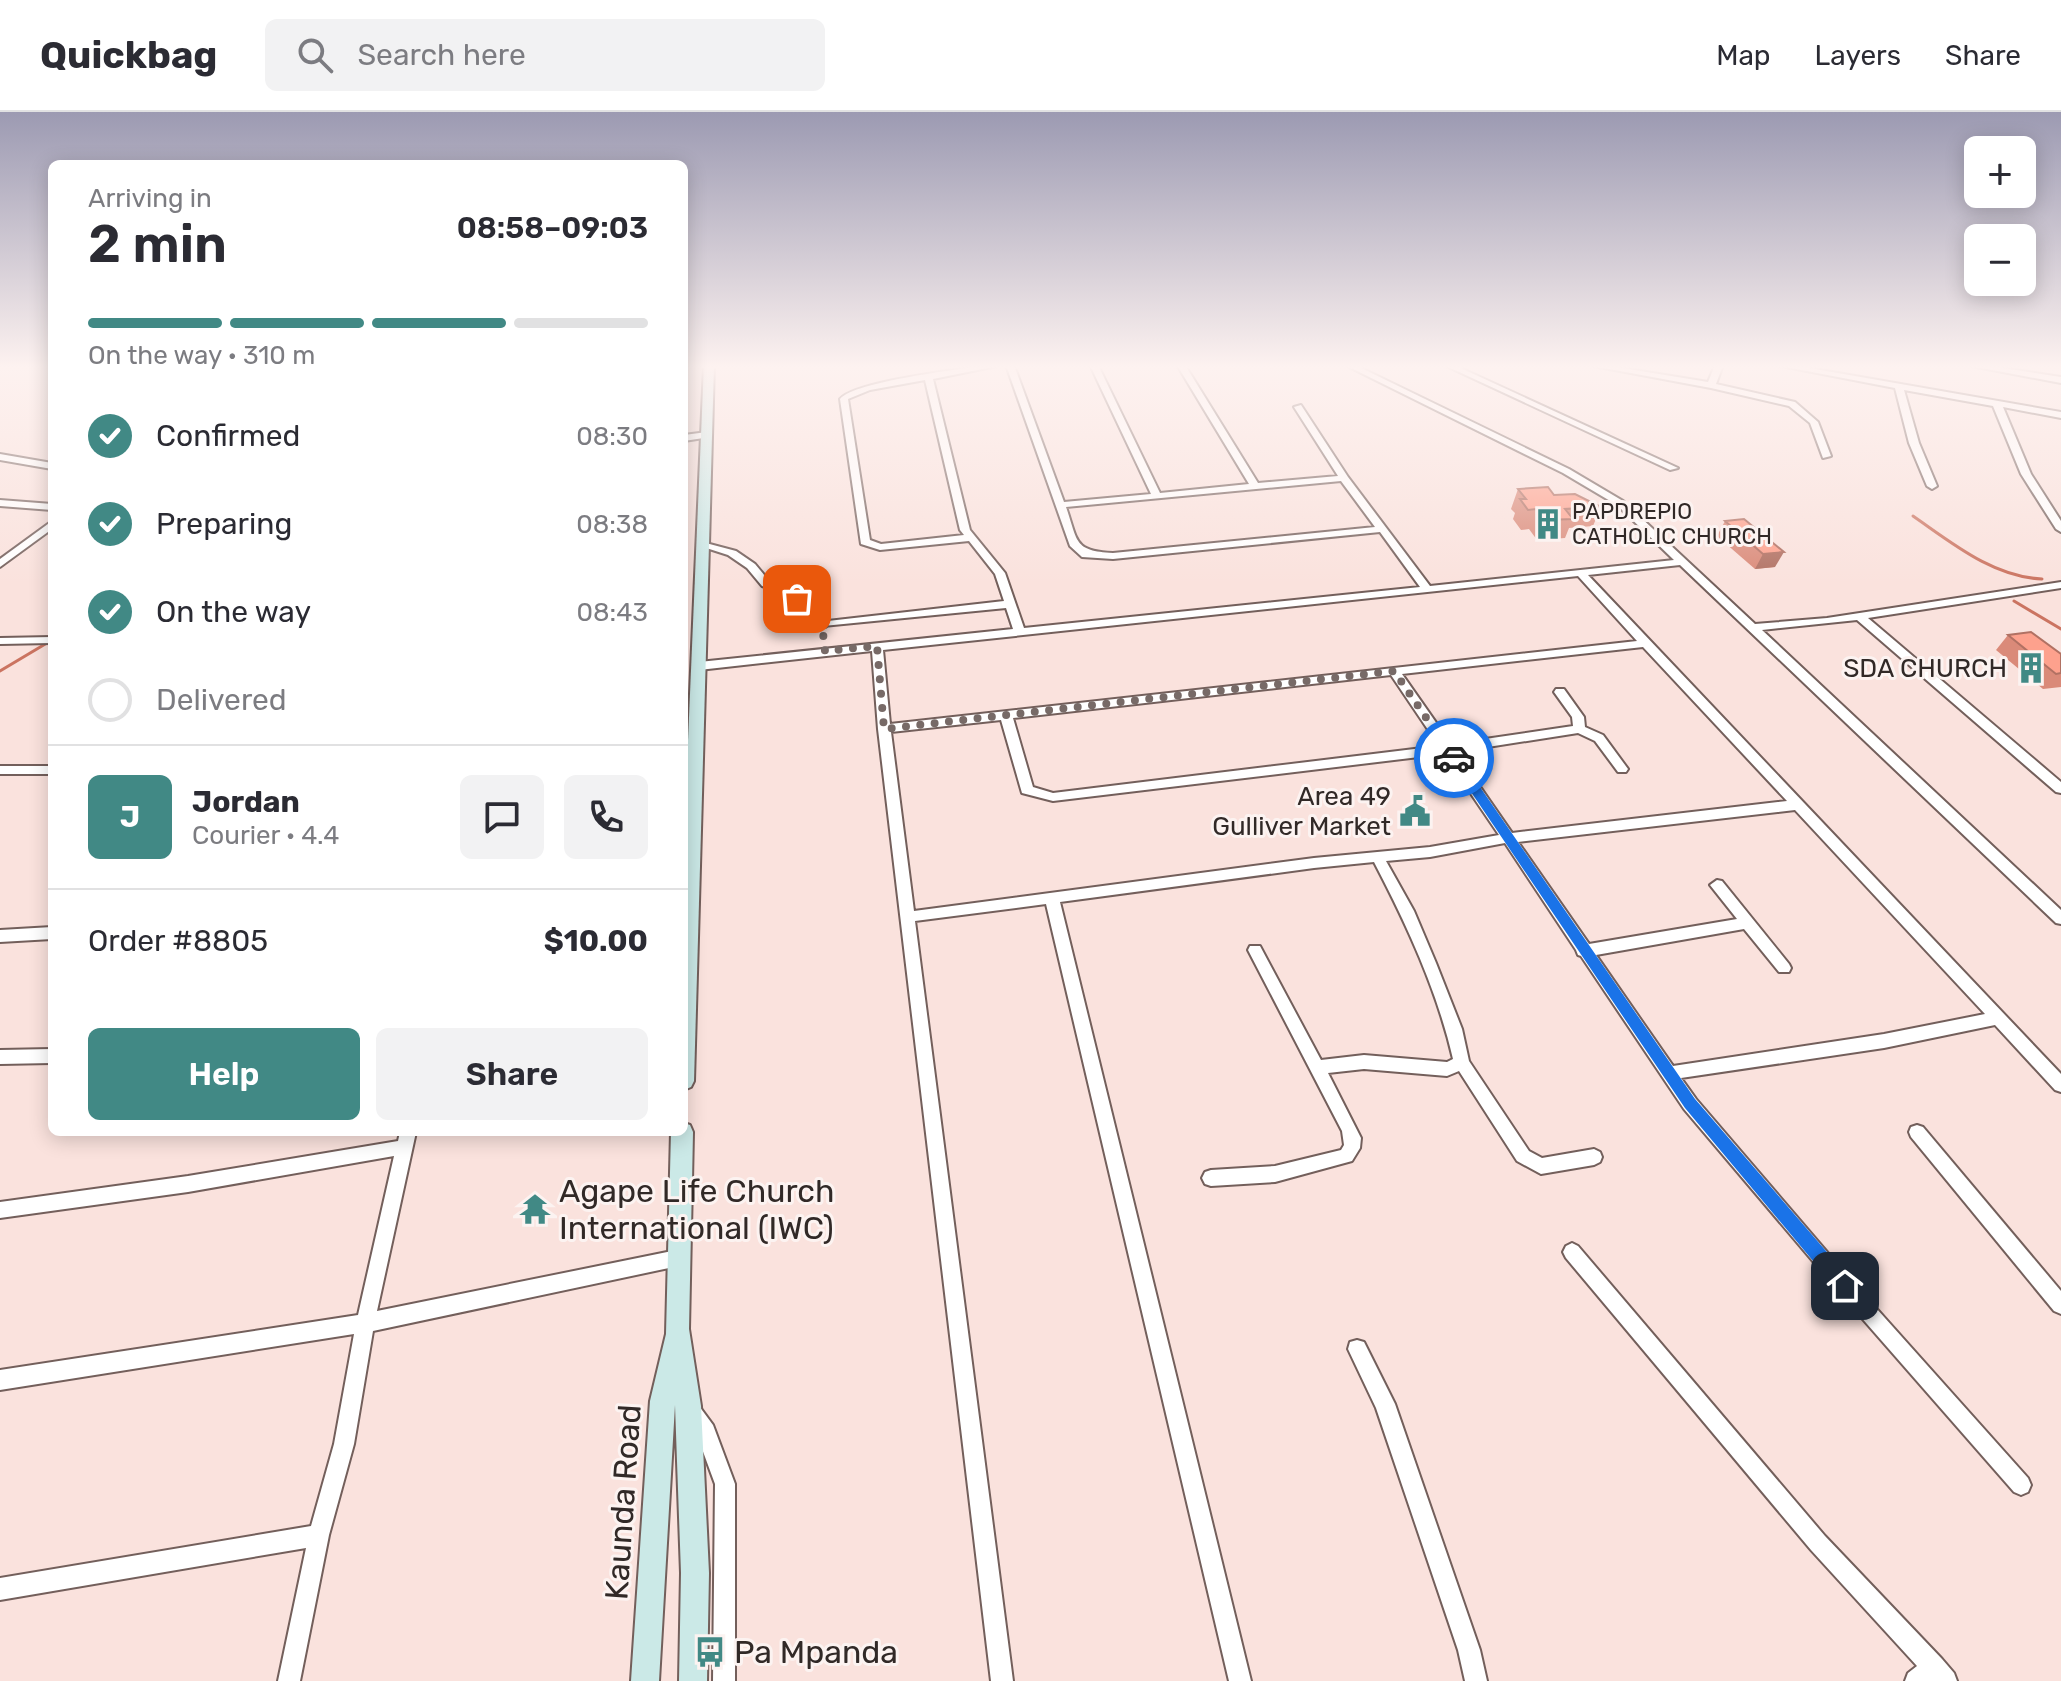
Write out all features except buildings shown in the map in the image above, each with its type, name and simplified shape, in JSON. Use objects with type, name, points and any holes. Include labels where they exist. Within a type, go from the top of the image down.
[{"type":"main road","points":[[688,872],[691,726],[699,666],[707,438]]},
{"type":"main road","name":"Kaunda Road","points":[[682,1136],[677,1329],[688,1406],[695,1573],[693,1681]]},
{"type":"main road","name":"Kaunda Road","points":[[645,1681],[663,1401],[677,1329]]},
{"type":"street","points":[[849,438],[865,542],[880,547],[969,538]]},
{"type":"street","points":[[944,438],[969,538],[1000,573],[1020,633]]},
{"type":"street","points":[[1037,438],[1078,551],[1098,557],[1384,529]]},
{"type":"street","points":[[1129,438],[1157,496]]},
{"type":"street","points":[[1226,438],[1254,485]]},
{"type":"street","points":[[1318,438],[1427,589]]},
{"type":"street","points":[[1497,438],[1593,486],[1630,511],[2061,919]]},
{"type":"street","points":[[1608,438],[1673,468]]},
{"type":"street","points":[[1820,438],[1826,456]]},
{"type":"street","points":[[1913,438],[1932,486]]},
{"type":"street","points":[[2011,438],[2026,474],[2061,529]]},
{"type":"street","points":[[0,457],[48,465]]},
{"type":"street","points":[[1061,505],[1344,478]]},
{"type":"street","points":[[0,503],[48,507]]},
{"type":"street","points":[[0,564],[48,527]]},
{"type":"street","points":[[702,545],[732,553],[751,566],[766,584],[795,594],[802,617],[807,622],[827,625],[1010,604]]},
{"type":"street","points":[[699,666],[1683,562]]},
{"type":"street","points":[[1582,575],[2061,1085]]},
{"type":"street","points":[[1753,628],[1859,616],[2061,585]]},
{"type":"street","points":[[1859,616],[2061,789]]},
{"type":"street","points":[[825,651],[823,633],[827,625]]},
{"type":"street","points":[[0,641],[48,640]]},
{"type":"street","points":[[884,729],[1646,643]]},
{"type":"street","points":[[877,646],[884,729],[1002,1681]]},
{"type":"street","points":[[1394,671],[1690,1104],[1824,1262],[2021,1485]]},
{"type":"street","points":[[1560,692],[1578,717],[1579,729]]},
{"type":"street","points":[[1006,716],[1027,790],[1053,797],[1448,749],[1579,729],[1599,738],[1622,769]]},
{"type":"street","points":[[0,770],[48,770]]},
{"type":"street","points":[[907,917],[1314,863],[1430,852],[1507,838],[1796,805]]},
{"type":"street","points":[[1378,858],[1407,911],[1429,963],[1454,1029],[1462,1063],[1523,1156],[1541,1166],[1594,1157]]},
{"type":"street","points":[[1717,885],[1784,968]]},
{"type":"street","points":[[1052,899],[1240,1681]]},
{"type":"street","points":[[1583,951],[1748,923]]},
{"type":"street","points":[[0,936],[48,933]]},
{"type":"street","points":[[1211,1178],[1275,1174],[1346,1156],[1353,1149],[1354,1138],[1255,950]]},
{"type":"street","points":[[1670,1073],[1884,1041],[1998,1018]]},
{"type":"street","points":[[0,1057],[48,1056]]},
{"type":"street","points":[[1317,1067],[1364,1062],[1447,1069],[1462,1063]]},
{"type":"street","points":[[1917,1132],[2061,1305]]},
{"type":"street","points":[[0,1210],[188,1184],[406,1139],[365,1323],[344,1444],[319,1535],[289,1681]]},
{"type":"street","points":[[1572,1252],[1932,1676]]},
{"type":"street","points":[[0,1380],[365,1323],[677,1259]]},
{"type":"street","points":[[1357,1349],[1385,1404],[1469,1650],[1476,1681]]},
{"type":"street","points":[[688,1406],[706,1432],[725,1484],[724,1681]]},
{"type":"street","points":[[0,1589],[319,1535]]},
{"type":"waterway","points":[[1913,516],[1990,565],[2024,577],[2042,579]]},
{"type":"waterway","points":[[2014,601],[2061,629]]},
{"type":"waterway","points":[[0,671],[48,642]]},
{"type":"way so far","points":[[797,599],[802,617],[807,622],[827,625],[823,633],[825,651],[877,646],[884,729],[1394,671],[1454,758]]},
{"type":"place","name":"PAPDREPIO CATHOLIC CHURCH","points":[[1548,524]]},
{"type":"place","name":"SDA CHURCH","points":[[2031,668]]},
{"type":"place","name":"Area 49 Gulliver Market","points":[[1415,811]]},
{"type":"place","name":"Agape Life Church International (IWC)","points":[[535,1209]]},
{"type":"place","name":"Pa Mpanda","points":[[710,1652]]},
{"type":"route","points":[[1454,758],[1690,1104],[1845,1286]]}]
